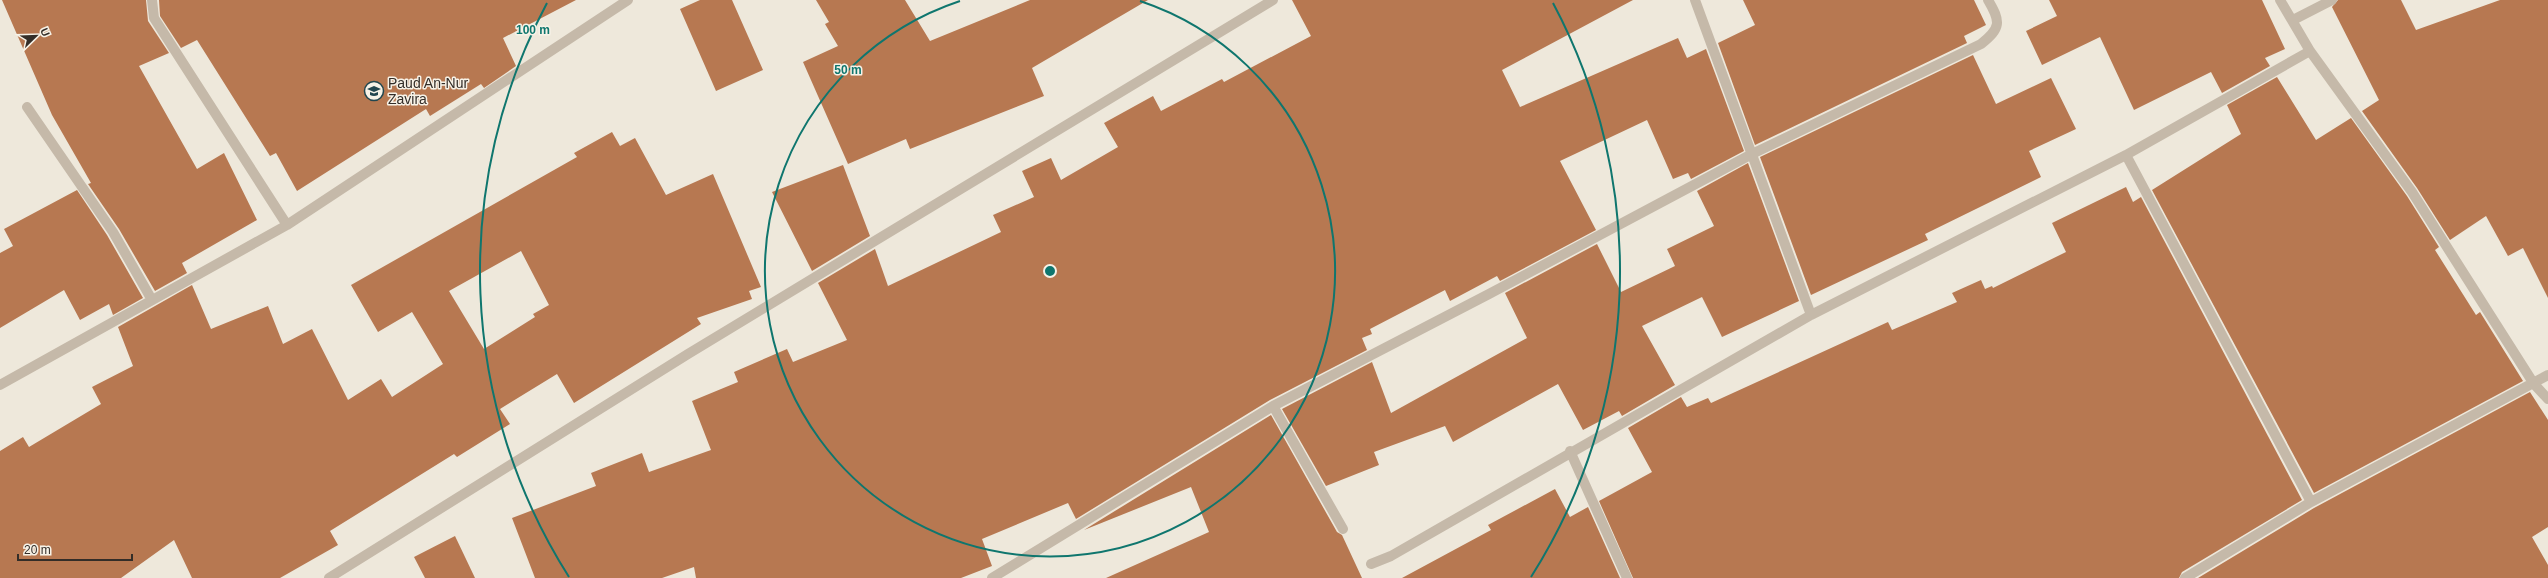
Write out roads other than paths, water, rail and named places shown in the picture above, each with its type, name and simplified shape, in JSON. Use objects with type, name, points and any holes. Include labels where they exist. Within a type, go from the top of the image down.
[{"type":"street","points":[[152,0],[154,18],[287,225]]},
{"type":"street","points":[[0,385],[287,225],[628,0]]},
{"type":"street","points":[[329,578],[688,354],[1273,0]]},
{"type":"street","points":[[1695,0],[1811,315]]},
{"type":"street","points":[[992,578],[1273,406],[1489,294],[1752,154],[1981,44],[1995,33],[1998,24],[1988,0]]},
{"type":"street","points":[[2280,0],[2310,51],[2412,192],[2534,384],[2548,399]]},
{"type":"street","points":[[2293,20],[2332,0]]},
{"type":"street","points":[[1371,564],[1391,556],[1570,451],[1811,315],[2126,155],[2310,51]]},
{"type":"street","points":[[27,107],[113,232],[152,300]]},
{"type":"street","points":[[2126,155],[2311,502]]},
{"type":"street","points":[[2185,578],[2311,502],[2534,384],[2548,375]]},
{"type":"street","points":[[1273,406],[1343,529]]},
{"type":"street","points":[[1570,451],[1627,578]]},
{"type":"place","name":"Paud An-Nur Zavira","points":[[374,91]]}]
